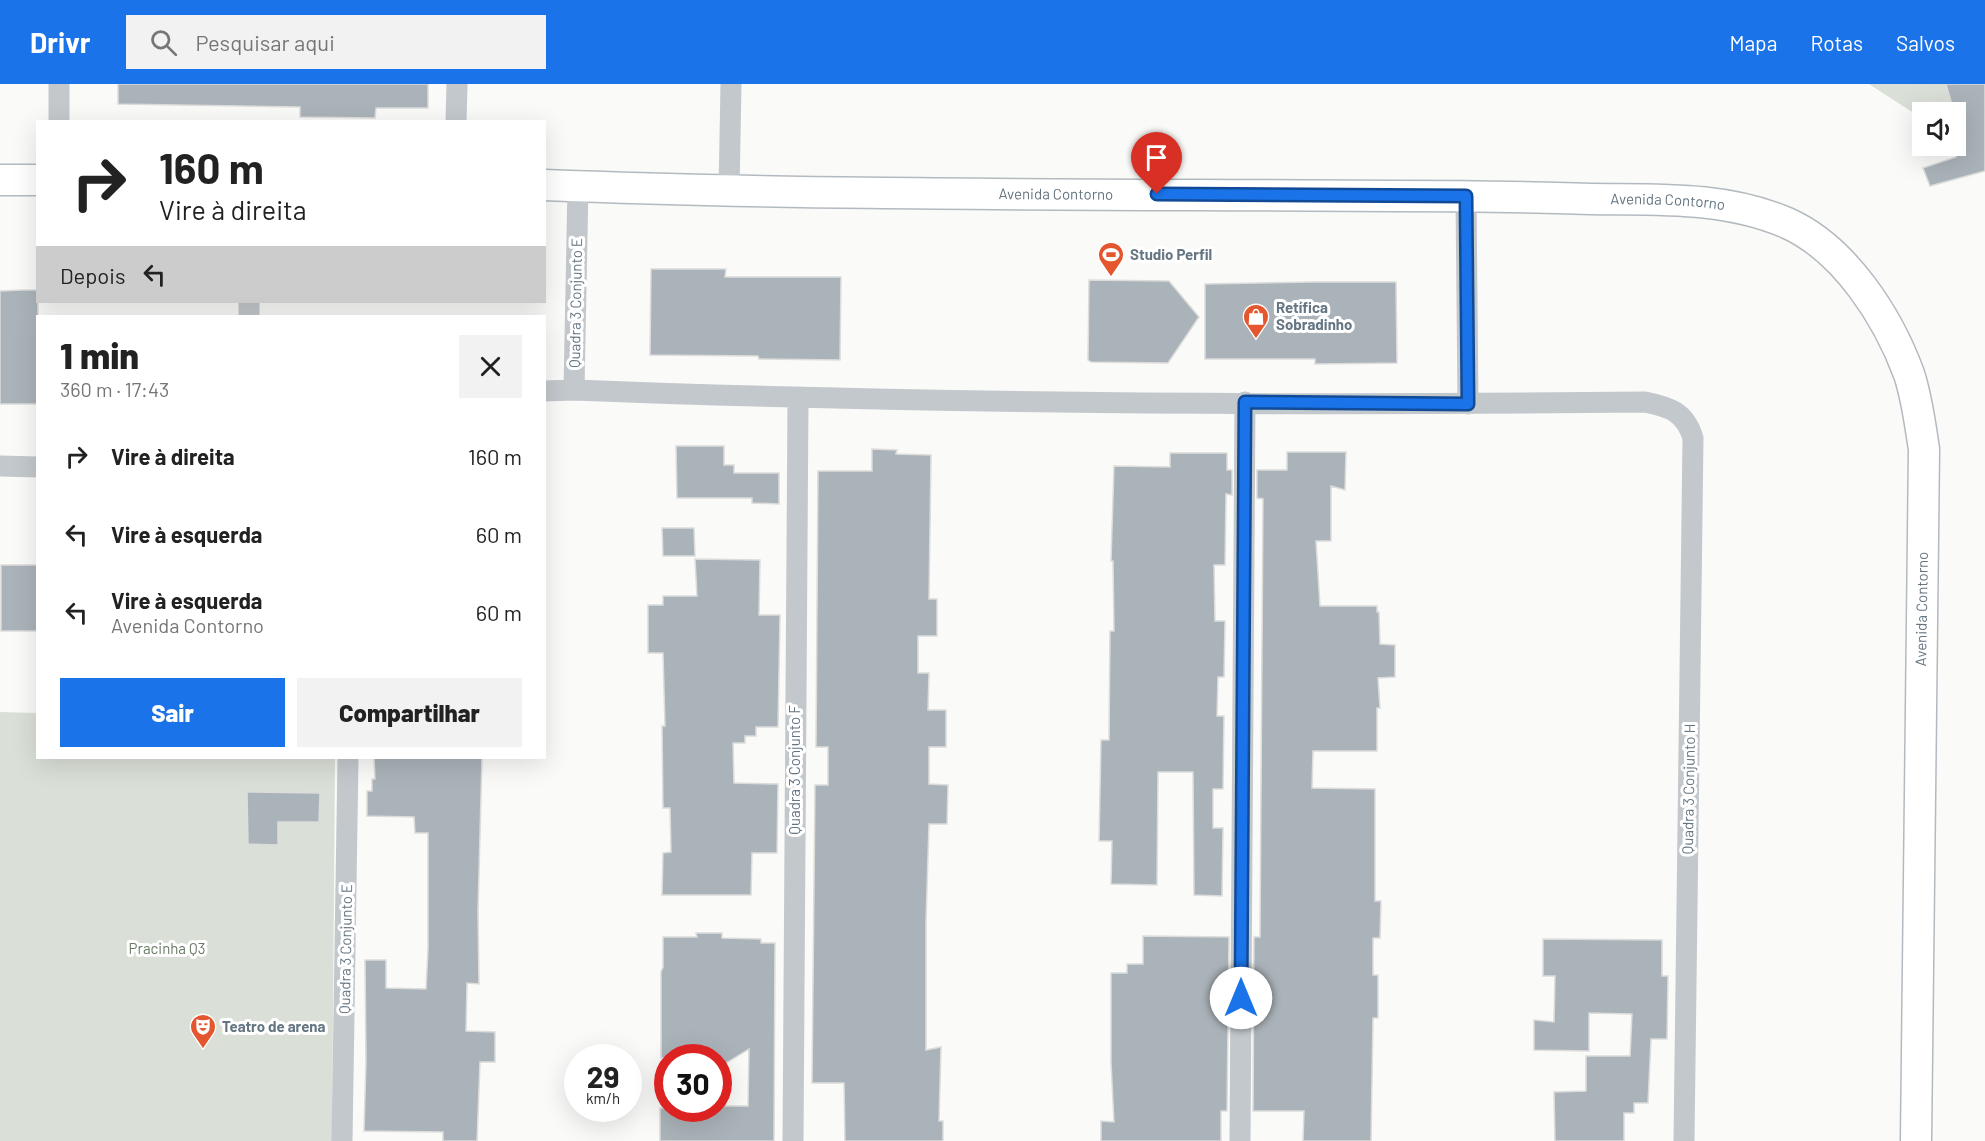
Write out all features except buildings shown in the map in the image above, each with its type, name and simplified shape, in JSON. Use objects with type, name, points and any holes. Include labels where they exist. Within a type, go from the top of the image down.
[{"type":"main road","points":[[0,180],[36,180]]},
{"type":"main road","name":"Avenida Contorno","points":[[546,185],[729,191],[1466,196],[1698,201],[1758,213],[1790,225],[1818,243],[1844,265],[1867,294],[1895,340],[1918,406],[1924,449],[1916,1141]]},
{"type":"street","points":[[59,84],[59,120]]},
{"type":"street","points":[[456,120],[457,84]]},
{"type":"street","points":[[729,191],[731,84]]},
{"type":"street","name":"Quadra 3 Conjunto E","points":[[546,391],[574,390],[578,186]]},
{"type":"street","points":[[574,390],[798,399],[1468,404],[1466,196]]},
{"type":"street","name":"Quadra 3 Conjunto F","points":[[793,1141],[798,399]]},
{"type":"street","points":[[1240,1141],[1245,402]]},
{"type":"street","name":"Quadra 3 Conjunto H","points":[[1468,404],[1645,402],[1674,410],[1690,428],[1693,438],[1684,1141]]},
{"type":"street","points":[[0,466],[36,467]]},
{"type":"street","name":"Quadra 3 Conjunto E","points":[[342,1141],[348,759]]},
{"type":"green space","points":[[1869,84],[1985,84],[1966,102],[1912,102],[1912,112]]},
{"type":"green space","name":"Pracinha Q3","points":[[0,712],[36,713],[36,759],[335,759],[332,1141],[0,1141]]},
{"type":"place","name":"Studio Perfil","points":[[1111,278]]},
{"type":"place","name":"Retífica Sobradinho","points":[[1256,340]]},
{"type":"place","name":"Teatro de arena","points":[[203,1050]]},
{"type":"route","points":[[1157,194],[1466,196],[1468,404],[1245,402],[1241,998]]}]
